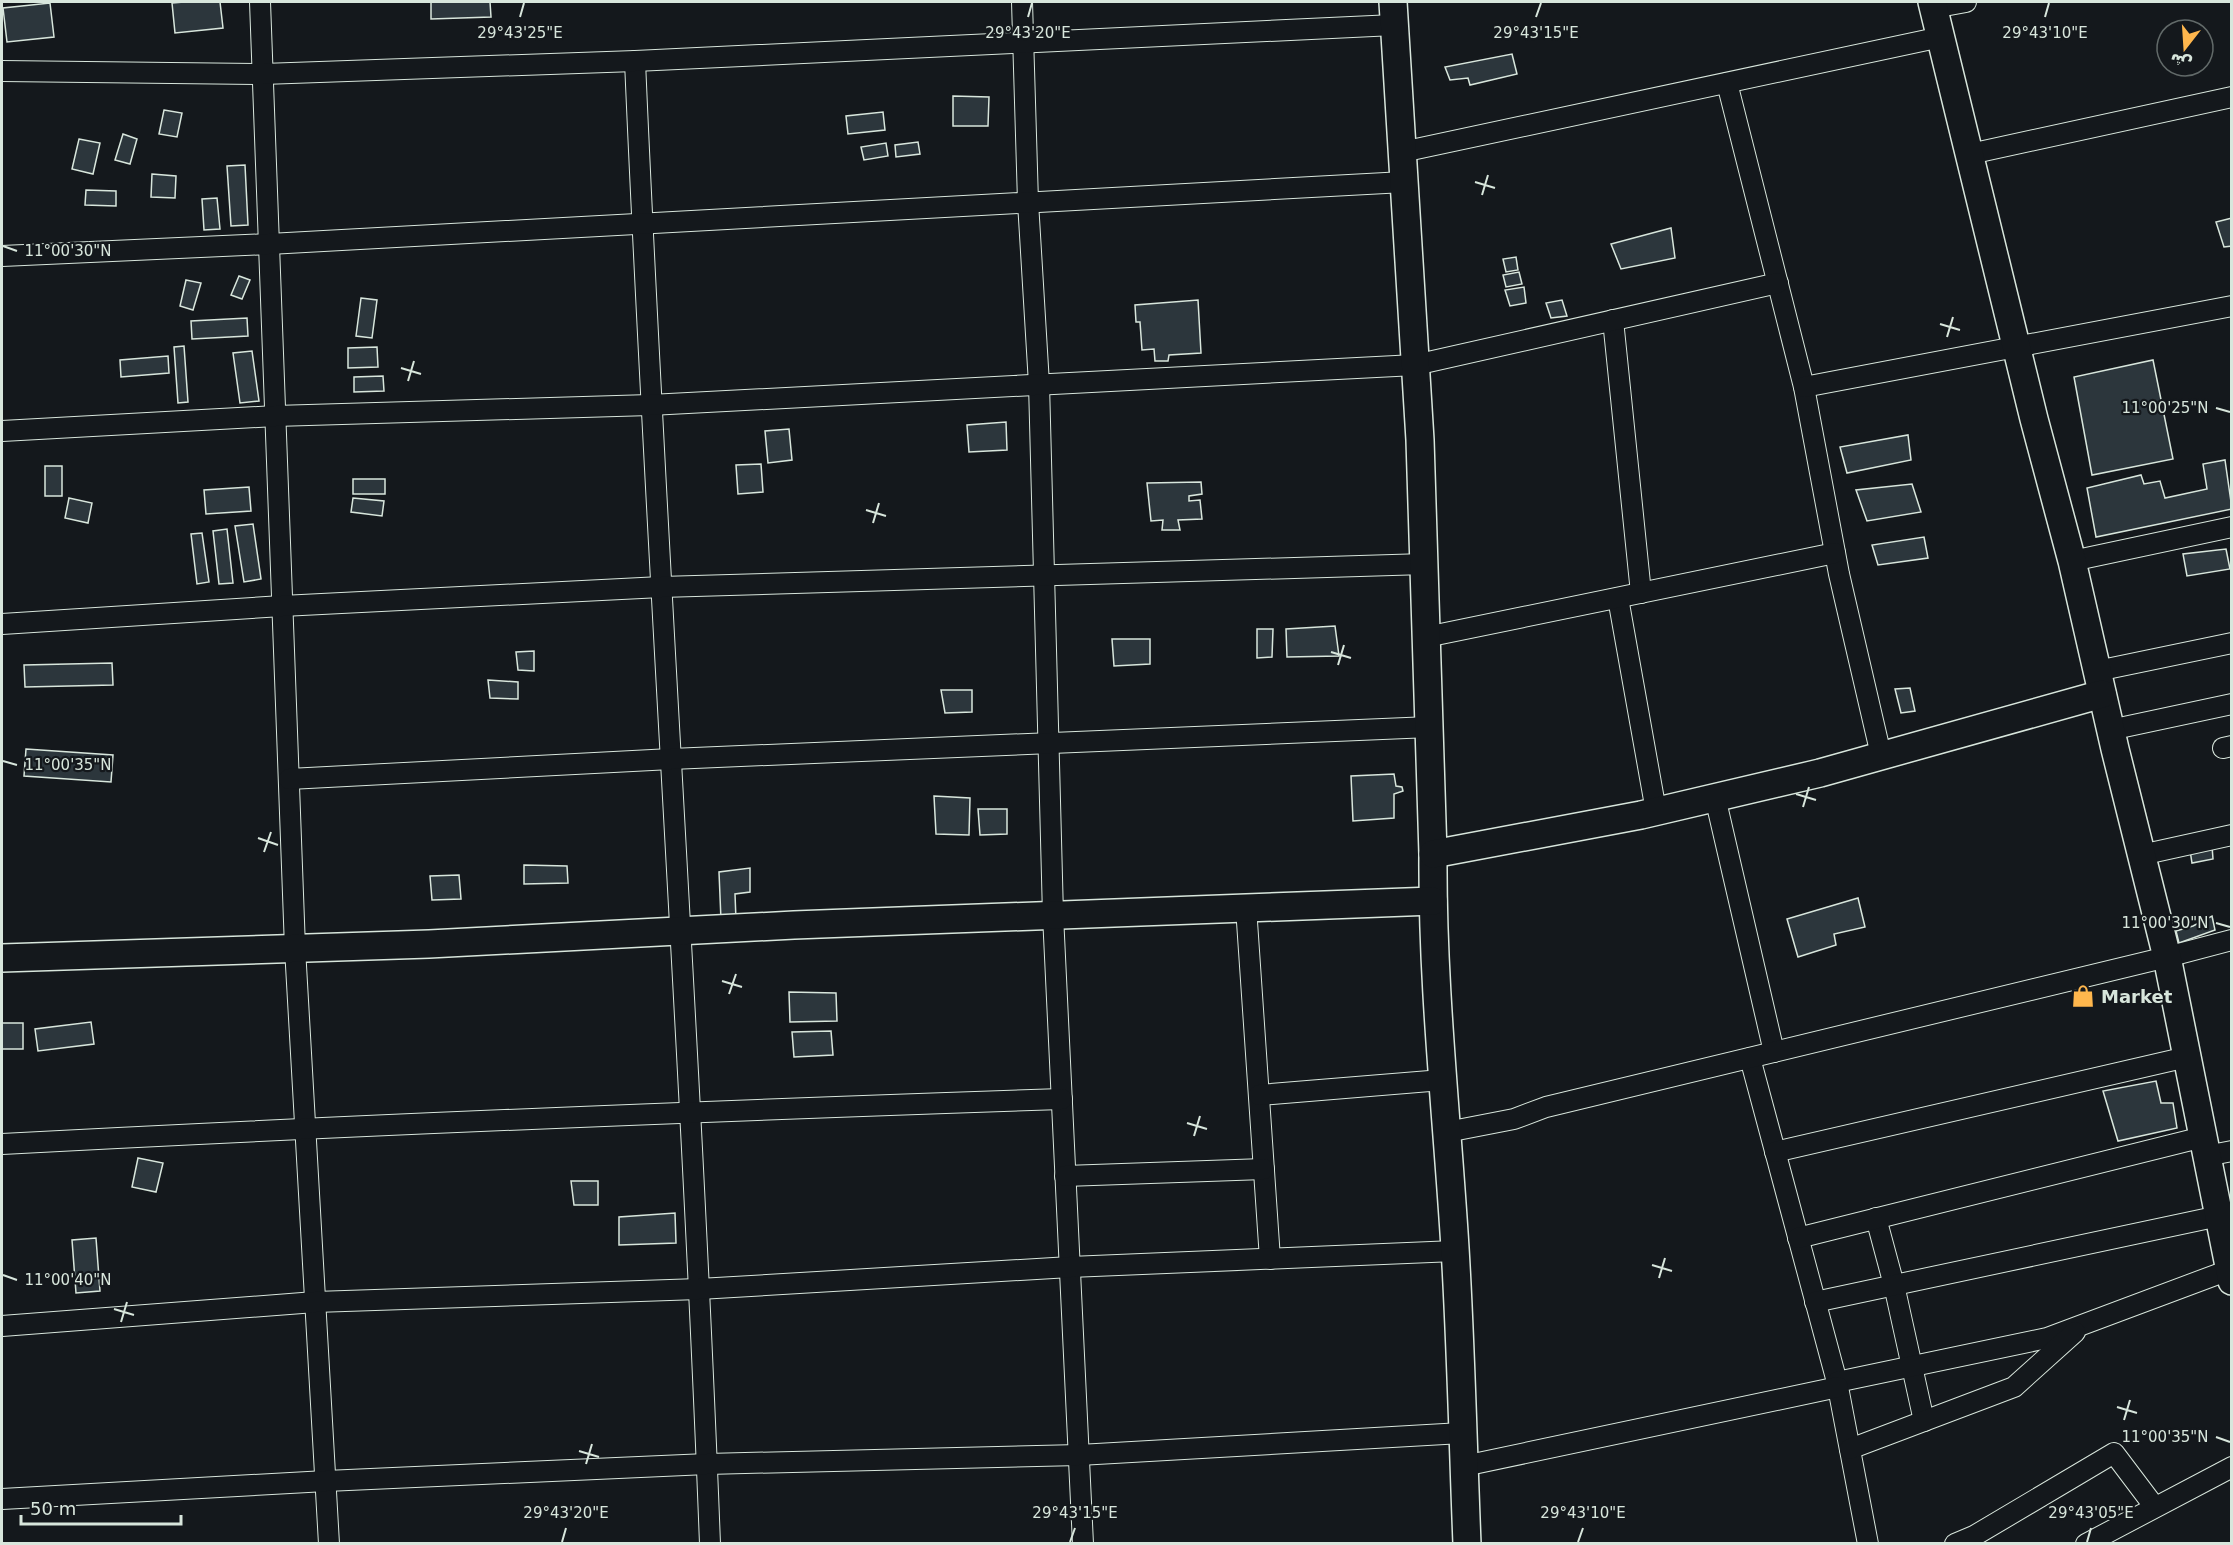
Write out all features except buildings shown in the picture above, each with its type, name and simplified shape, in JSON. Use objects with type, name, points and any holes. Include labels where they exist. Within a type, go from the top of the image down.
[{"type":"street","points":[[260,2],[295,948],[329,1544]]},
{"type":"street","points":[[1022,2],[1028,202],[1039,384],[1053,915],[1083,1544]]},
{"type":"street","points":[[1464,1466],[2047,1338],[2230,1275],[2218,1216],[2214,1148],[2187,1057],[2167,957],[2110,730],[2072,561],[1933,5],[1966,2]]},
{"type":"street","points":[[2,71],[263,74],[635,61],[1024,42],[1393,13],[1416,365],[1425,564],[1433,901],[1442,1080],[1455,1251],[1467,1544]]},
{"type":"street","points":[[1402,152],[1941,37]]},
{"type":"street","points":[[635,61],[650,405],[690,1111],[710,1544]]},
{"type":"street","points":[[1727,82],[1804,387],[1835,553],[1881,755]]},
{"type":"street","points":[[1970,154],[2232,97]]},
{"type":"street","points":[[2,256],[269,244],[1404,182]]},
{"type":"street","points":[[2,431],[275,416],[650,405],[1416,365],[1778,283]]},
{"type":"street","points":[[1804,387],[2232,306]]},
{"type":"street","points":[[1612,320],[1641,593]]},
{"type":"street","points":[[2072,561],[2232,527]]},
{"type":"street","points":[[1426,637],[1835,553]]},
{"type":"street","points":[[2,624],[282,606],[661,587],[1425,564]]},
{"type":"street","points":[[1618,598],[1656,811]]},
{"type":"street","points":[[1433,854],[1656,811],[1881,755],[2099,682],[2232,643]]},
{"type":"street","points":[[2110,730],[2232,704]]},
{"type":"street","points":[[289,779],[671,759],[1430,727]]},
{"type":"street","points":[[1715,797],[1774,1052]]},
{"type":"street","points":[[2141,855],[2232,835]]},
{"type":"street","points":[[2,958],[429,944],[1053,915],[1433,901]]},
{"type":"street","points":[[1246,907],[1270,1259]]},
{"type":"street","points":[[1447,1132],[1514,1119],[1546,1107],[2232,940]]},
{"type":"street","points":[[1775,1152],[2187,1057]]},
{"type":"street","points":[[1750,1058],[1837,1385],[1868,1544]]},
{"type":"street","points":[[1259,1095],[1442,1080]]},
{"type":"street","points":[[2,1144],[690,1111],[1062,1099]]},
{"type":"street","points":[[1798,1238],[1876,1218],[2214,1148]]},
{"type":"street","points":[[1065,1176],[1264,1169]]},
{"type":"street","points":[[1815,1302],[2218,1216]]},
{"type":"street","points":[[1876,1218],[1894,1285],[1924,1421]]},
{"type":"street","points":[[2,1326],[315,1302],[699,1289],[1070,1267],[1455,1251]]},
{"type":"street","points":[[1850,1449],[2014,1387],[2083,1324]]},
{"type":"street","points":[[2,1499],[326,1481],[707,1464],[1079,1455],[1462,1433]]},
{"type":"street","points":[[1955,1544],[1974,1536],[2114,1453],[2154,1506]]},
{"type":"street","points":[[2086,1544],[2154,1506],[2232,1467]]},
{"type":"place","name":"Market","points":[[2083,996]]}]
